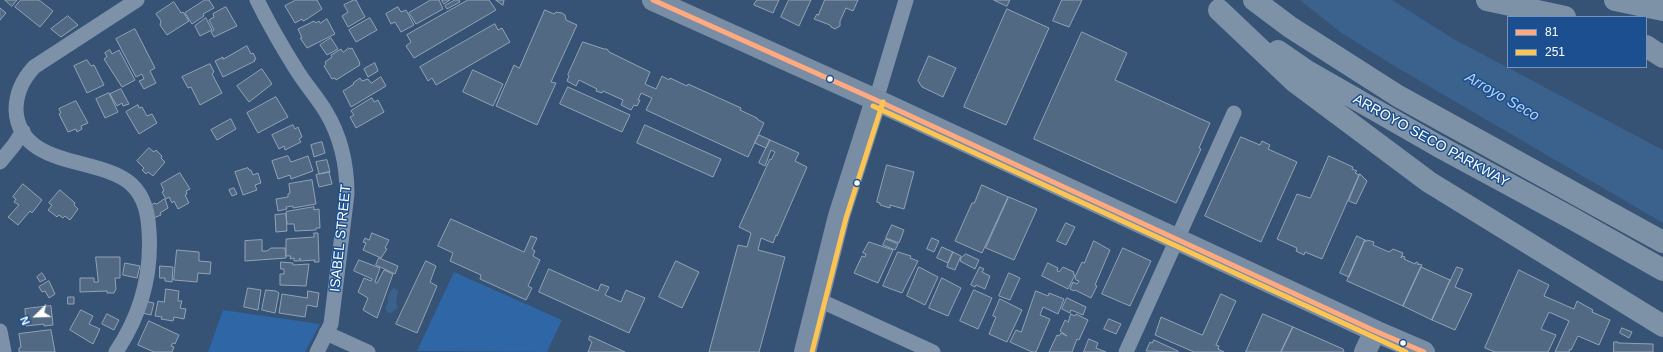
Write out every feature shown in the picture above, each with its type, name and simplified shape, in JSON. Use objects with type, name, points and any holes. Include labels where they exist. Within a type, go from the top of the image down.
[{"type":"highway","name":"ARROYO SECO PARKWAY","points":[[1254,0],[1290,27],[1398,96],[1663,242]]},
{"type":"highway","points":[[1487,0],[1561,16]]},
{"type":"highway","points":[[1615,0],[1663,10]]},
{"type":"highway","name":"ARROYO SECO PARKWAY","points":[[1213,5],[1307,71],[1438,146],[1573,218],[1663,270]]},
{"type":"highway","points":[[1213,5],[1295,82],[1429,182],[1663,326]]},
{"type":"highway","points":[[1647,45],[1663,52]]},
{"type":"highway","points":[[1647,46],[1663,57]]},
{"type":"main road","points":[[653,0],[876,100],[1375,331],[1424,352]]},
{"type":"main road","points":[[805,352],[839,216],[876,100]]},
{"type":"main road","points":[[1365,352],[1375,331]]},
{"type":"street","points":[[116,352],[127,334],[136,313],[148,268],[150,245],[148,218],[145,205],[131,184],[119,176],[47,153],[35,146],[26,137],[23,131],[17,114],[16,103],[19,88],[26,76],[34,67],[137,0]]},
{"type":"street","name":"ISABEL STREET","points":[[257,0],[297,71],[326,112],[336,132],[347,174],[347,194],[331,324],[317,352]]},
{"type":"street","points":[[876,100],[906,0]]},
{"type":"street","points":[[1126,352],[1234,112]]},
{"type":"street","points":[[0,162],[23,131]]},
{"type":"street","points":[[819,300],[933,352]]},
{"type":"street","points":[[0,331],[4,352]]},
{"type":"street","points":[[326,333],[331,352]]},
{"type":"street","points":[[326,333],[368,352]]},
{"type":"shaded area","points":[[454,272],[562,320],[547,352],[417,351]]},
{"type":"shaded area","points":[[223,310],[320,324],[305,352],[208,352]]},
{"type":"water","name":"Arroyo Seco","points":[[1300,0],[1392,0],[1452,38],[1663,150],[1663,223],[1396,67],[1340,32]]},
{"type":"water","points":[[394,288],[398,291],[396,303],[398,308],[391,313],[388,313],[385,308],[388,303],[389,293]]},
{"type":"building","points":[[5,0],[17,0],[12,6]]},
{"type":"building","points":[[21,0],[39,0],[53,11],[40,27],[15,7]]},
{"type":"building","points":[[205,0],[209,0],[214,8],[203,14],[204,16],[192,24],[185,13]]},
{"type":"building","points":[[296,0],[317,0],[322,9],[307,19],[303,21],[302,19],[295,23],[285,6]]},
{"type":"building","points":[[356,0],[365,17],[348,27],[342,16],[348,12],[344,5]]},
{"type":"building","points":[[431,0],[439,0],[443,9],[416,24],[409,13]]},
{"type":"building","points":[[442,0],[450,0],[444,4]]},
{"type":"building","points":[[455,0],[459,0],[460,2],[447,9],[445,6]]},
{"type":"building","points":[[468,0],[489,0],[496,10],[414,58],[406,46],[411,42],[407,35]]},
{"type":"building","points":[[496,0],[504,0],[503,5]]},
{"type":"building","points":[[757,0],[779,0],[773,13],[754,5]]},
{"type":"building","points":[[789,0],[811,0],[799,26],[781,17]]},
{"type":"building","points":[[825,0],[858,0],[853,11],[846,8],[840,21],[840,26],[835,29],[830,25],[814,19],[817,14],[818,15]]},
{"type":"building","points":[[994,0],[1010,0],[1007,6]]},
{"type":"building","points":[[1062,0],[1082,0],[1069,27],[1053,21]]},
{"type":"building","points":[[174,2],[181,13],[183,12],[189,21],[167,35],[160,25],[161,21],[156,14]]},
{"type":"building","points":[[226,7],[237,26],[214,37],[211,32],[214,30],[209,20],[214,17],[213,14]]},
{"type":"building","points":[[398,7],[401,12],[406,10],[414,25],[401,32],[395,22],[391,24],[386,14]]},
{"type":"building","points":[[0,8],[6,13],[0,20]]},
{"type":"building","points":[[1007,9],[1049,28],[1006,125],[964,107]]},
{"type":"building","points":[[545,10],[554,14],[556,12],[562,13],[565,15],[566,20],[577,25],[551,82],[556,83],[537,125],[496,106],[514,65],[519,68]]},
{"type":"building","points":[[68,16],[78,25],[61,37],[51,29]]},
{"type":"building","points":[[206,18],[212,30],[200,36],[195,26]]},
{"type":"building","points":[[370,18],[377,30],[356,42],[349,30]]},
{"type":"building","points":[[327,19],[335,34],[307,48],[300,38],[302,38],[298,29],[314,21],[316,23],[319,21],[320,23]]},
{"type":"building","points":[[495,24],[498,30],[502,28],[510,42],[436,85],[432,78],[428,81],[420,67]]},
{"type":"building","points":[[135,29],[155,68],[150,71],[156,83],[144,89],[139,81],[144,79],[142,74],[136,77],[116,39]]},
{"type":"building","points":[[1082,32],[1127,53],[1115,80],[1210,123],[1199,148],[1201,149],[1176,203],[1034,139]]},
{"type":"building","points":[[331,38],[338,49],[327,55],[320,45]]},
{"type":"building","points":[[583,42],[607,49],[609,52],[650,72],[645,84],[656,89],[662,76],[669,80],[670,78],[687,86],[688,84],[741,108],[740,110],[757,118],[764,123],[748,157],[646,110],[652,98],[641,93],[637,106],[634,105],[631,110],[621,105],[623,100],[603,91],[602,93],[596,91],[597,89],[579,80],[576,86],[567,81],[568,75]]},
{"type":"building","points":[[247,46],[251,54],[253,53],[256,59],[254,60],[255,61],[223,77],[215,61],[223,57],[223,59]]},
{"type":"building","points":[[349,48],[352,48],[360,65],[336,80],[335,78],[332,79],[324,66],[326,64],[325,62],[332,57],[331,55],[341,49],[343,52]]},
{"type":"building","points":[[110,50],[112,54],[119,50],[135,80],[122,87],[104,59],[107,57],[105,53]]},
{"type":"building","points":[[929,56],[956,68],[943,97],[922,87],[918,81]]},
{"type":"building","points":[[87,60],[91,66],[94,65],[104,85],[87,93],[74,66]]},
{"type":"building","points":[[375,63],[378,71],[368,77],[364,69]]},
{"type":"building","points":[[210,64],[214,72],[212,74],[222,93],[200,105],[191,87],[188,88],[182,77]]},
{"type":"building","points":[[262,69],[272,84],[249,102],[237,86]]},
{"type":"building","points":[[473,70],[503,84],[493,106],[463,92]]},
{"type":"building","points":[[381,77],[386,86],[351,107],[343,91],[360,78],[362,81],[368,79],[371,83]]},
{"type":"building","points":[[568,87],[630,115],[622,132],[560,104]]},
{"type":"building","points":[[121,89],[129,104],[123,106],[122,103],[117,106],[110,94]]},
{"type":"building","points":[[109,93],[118,112],[105,118],[96,99]]},
{"type":"building","points":[[276,97],[288,117],[258,133],[247,113]]},
{"type":"building","points":[[372,98],[374,102],[378,100],[384,112],[356,128],[350,117],[354,115],[351,111]]},
{"type":"building","points":[[76,101],[88,123],[81,126],[82,129],[77,132],[76,129],[68,132],[59,114],[61,113],[59,109]]},
{"type":"building","points":[[138,105],[139,108],[142,107],[147,116],[152,114],[157,123],[139,134],[126,112]]},
{"type":"building","points":[[231,119],[236,129],[217,140],[211,130]]},
{"type":"building","points":[[293,125],[295,129],[298,127],[302,137],[299,139],[301,142],[285,150],[284,146],[279,149],[272,135]]},
{"type":"building","points":[[645,125],[721,159],[713,177],[637,143]]},
{"type":"building","points":[[759,135],[770,140],[766,148],[755,143]]},
{"type":"building","points":[[1241,137],[1260,145],[1262,141],[1270,145],[1268,149],[1297,162],[1261,242],[1205,216]]},
{"type":"building","points":[[770,140],[799,153],[795,161],[807,167],[773,243],[761,238],[758,250],[785,257],[759,352],[709,352],[738,245],[747,247],[751,233],[739,227],[770,159],[771,160],[775,152],[771,150],[765,166],[759,163]]},
{"type":"building","points":[[322,142],[325,153],[314,157],[311,145]]},
{"type":"building","points":[[149,148],[154,152],[156,150],[165,162],[153,176],[148,172],[146,174],[142,170],[144,168],[137,161]]},
{"type":"building","points":[[288,156],[291,162],[308,156],[313,171],[291,179],[290,175],[278,179],[272,161]]},
{"type":"building","points":[[1329,156],[1353,167],[1352,169],[1357,171],[1355,173],[1359,175],[1322,259],[1305,252],[1304,255],[1296,251],[1297,248],[1277,239],[1297,194],[1310,198]]},
{"type":"building","points":[[327,160],[330,172],[319,174],[316,162]]},
{"type":"building","points":[[887,165],[914,172],[904,209],[890,205],[890,208],[880,205],[880,203],[877,202]]},
{"type":"building","points":[[248,168],[251,170],[253,175],[258,173],[261,183],[255,185],[257,190],[243,195],[235,172]]},
{"type":"building","points":[[329,172],[332,184],[319,187],[316,175]]},
{"type":"building","points":[[180,173],[190,189],[186,191],[187,194],[185,195],[189,203],[178,209],[174,201],[172,203],[169,197],[166,199],[162,192],[164,191],[161,184]]},
{"type":"building","points":[[1360,174],[1367,181],[1356,204],[1349,201]]},
{"type":"building","points":[[312,180],[316,204],[293,208],[293,206],[286,207],[287,209],[278,211],[276,199],[288,197],[288,194],[290,193],[289,184]]},
{"type":"building","points":[[23,184],[42,200],[32,213],[30,211],[18,225],[8,217],[19,205],[14,202],[16,199],[13,197]]},
{"type":"building","points":[[982,185],[1008,197],[982,253],[955,241]]},
{"type":"building","points":[[234,188],[237,194],[232,196],[229,190]]},
{"type":"building","points":[[60,190],[75,203],[74,205],[78,209],[70,220],[65,216],[63,218],[59,215],[57,217],[48,210],[52,205],[49,203]]},
{"type":"building","points":[[1009,197],[1037,209],[1014,260],[986,248]]},
{"type":"building","points":[[165,199],[168,208],[160,213],[161,215],[151,219],[146,207]]},
{"type":"building","points":[[314,207],[314,210],[319,209],[320,228],[316,228],[316,230],[295,231],[294,224],[287,224],[286,212]]},
{"type":"building","points":[[286,214],[287,231],[276,232],[275,215]]},
{"type":"building","points":[[451,219],[524,252],[531,236],[537,238],[532,249],[535,251],[533,256],[540,260],[528,286],[532,288],[526,300],[480,279],[481,275],[450,261],[453,253],[438,246]]},
{"type":"building","points":[[1066,223],[1075,227],[1066,245],[1057,241]]},
{"type":"building","points":[[892,225],[904,230],[899,243],[886,238]]},
{"type":"building","points":[[314,233],[318,233],[319,262],[314,262],[315,260],[300,261],[300,258],[299,261],[294,261],[294,258],[290,259],[291,256],[286,256],[286,239],[314,237]]},
{"type":"building","points":[[372,233],[389,240],[385,248],[387,249],[381,258],[363,250],[366,243],[363,242],[365,238],[369,240]]},
{"type":"building","points":[[1357,236],[1365,240],[1349,277],[1340,273]]},
{"type":"building","points":[[932,238],[939,241],[934,252],[927,249]]},
{"type":"building","points":[[886,239],[898,244],[895,250],[883,245]]},
{"type":"building","points":[[262,240],[262,251],[267,251],[271,248],[285,248],[286,258],[245,261],[245,241]]},
{"type":"building","points":[[1365,240],[1366,242],[1367,240],[1374,242],[1373,245],[1389,252],[1393,249],[1403,253],[1401,258],[1402,256],[1405,257],[1404,259],[1415,264],[1416,262],[1418,265],[1422,265],[1403,306],[1347,281]]},
{"type":"building","points":[[1094,241],[1110,250],[1091,298],[1070,289],[1073,282],[1077,284],[1079,281],[1076,280],[1075,277],[1082,262],[1084,263]]},
{"type":"building","points":[[869,242],[893,250],[878,283],[854,273],[862,256],[865,257],[866,254],[863,253]]},
{"type":"building","points":[[942,247],[953,252],[948,263],[937,258]]},
{"type":"building","points":[[1123,248],[1151,261],[1130,306],[1102,294]]},
{"type":"building","points":[[177,250],[199,252],[199,261],[211,262],[210,274],[198,273],[197,282],[174,280]]},
{"type":"building","points":[[898,252],[911,256],[910,258],[918,261],[902,293],[883,286]]},
{"type":"building","points":[[953,252],[961,256],[955,270],[947,267]]},
{"type":"building","points":[[966,254],[979,260],[975,269],[960,261]]},
{"type":"building","points":[[96,257],[120,257],[120,278],[115,278],[116,289],[114,293],[107,293],[107,291],[80,292],[80,278],[94,278],[94,282],[98,282]]},
{"type":"building","points":[[379,258],[398,266],[395,274],[376,265]]},
{"type":"building","points":[[359,260],[380,268],[375,282],[377,283],[384,270],[393,274],[377,318],[363,310],[368,298],[358,292],[364,278],[371,281],[372,279],[354,271]]},
{"type":"building","points":[[426,261],[436,266],[430,282],[437,286],[417,333],[396,324]]},
{"type":"building","points":[[676,261],[699,272],[682,308],[659,297]]},
{"type":"building","points":[[281,262],[293,263],[293,265],[309,264],[306,286],[280,285],[280,274],[284,274],[284,269],[281,269]]},
{"type":"building","points":[[125,263],[140,266],[137,278],[123,275]]},
{"type":"building","points":[[1048,263],[1058,268],[1057,271],[1059,272],[1063,267],[1074,272],[1073,274],[1075,275],[1068,289],[1042,276]]},
{"type":"building","points":[[160,266],[173,267],[172,282],[165,281],[165,278],[160,278]]},
{"type":"building","points":[[919,267],[938,277],[925,305],[907,296]]},
{"type":"building","points":[[980,267],[984,269],[982,272],[990,276],[985,289],[976,285],[975,287],[971,285]]},
{"type":"building","points":[[1421,267],[1450,280],[1432,320],[1403,306]]},
{"type":"building","points":[[1457,267],[1463,269],[1455,287],[1472,294],[1455,330],[1432,320]]},
{"type":"building","points":[[549,269],[598,291],[601,284],[609,287],[605,295],[621,302],[626,290],[645,298],[629,333],[539,292]]},
{"type":"building","points":[[1519,270],[1549,285],[1544,296],[1574,309],[1577,301],[1593,310],[1592,312],[1610,320],[1599,345],[1578,336],[1569,352],[1555,352],[1569,321],[1549,312],[1541,329],[1556,335],[1548,352],[1495,352],[1485,348]]},
{"type":"building","points":[[42,273],[46,279],[40,282],[37,277]]},
{"type":"building","points":[[1009,273],[1020,278],[1010,300],[999,296]]},
{"type":"building","points":[[942,278],[961,288],[948,316],[929,308]]},
{"type":"building","points":[[49,281],[55,294],[49,298],[45,291],[42,292],[39,287]]},
{"type":"building","points":[[248,288],[261,290],[258,310],[244,307]]},
{"type":"building","points":[[166,289],[179,291],[178,301],[182,301],[180,308],[186,309],[184,319],[174,317],[173,321],[161,319],[162,317],[155,316],[158,301],[164,302]]},
{"type":"building","points":[[266,290],[276,291],[279,293],[275,313],[262,310]]},
{"type":"building","points":[[974,290],[992,298],[978,329],[960,321]]},
{"type":"building","points":[[308,291],[319,293],[317,307],[307,305],[305,317],[279,313],[282,294],[307,298]]},
{"type":"building","points":[[1036,291],[1048,296],[1049,293],[1064,299],[1058,314],[1043,307],[1040,315],[1050,319],[1036,352],[1032,352],[1010,342],[1016,330],[1021,332]]},
{"type":"building","points":[[1221,294],[1236,301],[1216,345],[1219,346],[1218,349],[1224,352],[1194,352],[1155,335],[1161,317],[1202,335]]},
{"type":"building","points":[[68,297],[74,297],[74,304],[68,304]]},
{"type":"building","points":[[1067,298],[1086,307],[1083,315],[1071,310],[1070,313],[1062,309]]},
{"type":"building","points":[[1000,299],[1022,310],[1007,342],[989,334],[996,317],[993,316]]},
{"type":"building","points":[[145,301],[154,303],[151,315],[142,313]]},
{"type":"building","points":[[51,306],[53,325],[44,326],[44,324],[26,326],[25,309]]},
{"type":"building","points":[[81,310],[93,316],[89,324],[100,329],[93,344],[70,330]]},
{"type":"building","points":[[107,314],[119,320],[114,330],[102,324]]},
{"type":"building","points":[[1071,314],[1075,316],[1076,314],[1088,320],[1079,340],[1077,339],[1072,352],[1049,352],[1057,335],[1059,336],[1061,333],[1067,336],[1060,331],[1065,320],[1068,322]]},
{"type":"building","points":[[1263,314],[1293,327],[1281,352],[1246,352]]},
{"type":"building","points":[[1109,319],[1121,324],[1116,334],[1104,329]]},
{"type":"building","points":[[149,321],[179,335],[175,344],[173,343],[171,346],[174,347],[172,352],[154,352],[138,345]]},
{"type":"building","points":[[1293,327],[1343,349],[1344,352],[1281,352]]},
{"type":"building","points":[[1622,328],[1632,332],[1629,338],[1620,333]]},
{"type":"building","points":[[51,330],[55,352],[19,352],[19,348],[21,347],[19,334]]},
{"type":"building","points":[[590,336],[625,352],[588,352],[592,342],[589,340]]},
{"type":"building","points":[[1089,339],[1098,343],[1096,348],[1106,352],[1084,352]]},
{"type":"building","points":[[1154,340],[1178,352],[1146,351],[1150,342],[1152,343]]},
{"type":"building","points":[[1614,342],[1653,344],[1653,352],[1614,352]]},
{"type":"transit line","name":"81","points":[[653,0],[876,100],[1375,331],[1424,352]]},
{"type":"transit line","name":"251","points":[[812,352],[846,218],[883,102]]},
{"type":"transit line","name":"251","points":[[873,106],[1406,352]]}]
